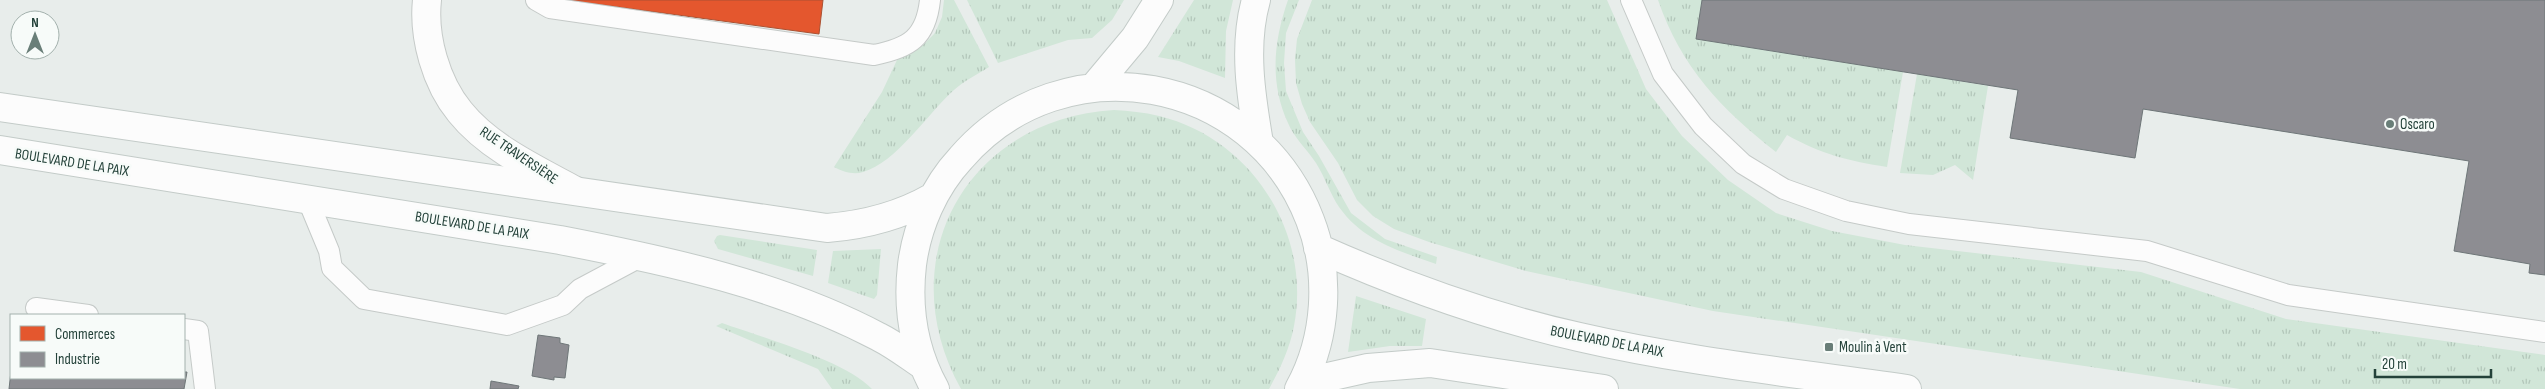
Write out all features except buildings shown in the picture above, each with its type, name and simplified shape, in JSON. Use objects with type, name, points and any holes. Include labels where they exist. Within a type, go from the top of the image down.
[{"type":"main road","name":"RUE TRAVERSIÈRE","points":[[427,0],[425,17],[429,46],[437,70],[460,112],[487,137],[503,148],[580,193]]},
{"type":"main road","points":[[1094,87],[1135,38],[1159,0]]},
{"type":"main road","points":[[1256,0],[1252,15],[1249,54],[1252,105],[1259,143]]},
{"type":"main road","points":[[929,378],[912,324],[910,281],[917,238],[933,197],[944,180],[969,148],[1000,122],[1035,103],[1054,96],[1094,87],[1139,87],[1183,97],[1224,116],[1259,143],[1273,158],[1296,191],[1308,215],[1318,248],[1323,287],[1320,326],[1310,365],[1300,386]]},
{"type":"main road","points":[[0,107],[827,228],[881,219],[900,213],[933,197]]},
{"type":"main road","name":"BOULEVARD DE LA PAIX","points":[[0,150],[307,198],[560,240],[642,256],[750,286],[847,321],[882,338],[929,378]]},
{"type":"main road","name":"BOULEVARD DE LA PAIX","points":[[1318,248],[1400,282],[1497,315],[1580,338],[1666,353],[1908,389]]},
{"type":"main road","points":[[1300,386],[1368,368],[1430,363],[1604,389]]},
{"type":"lane","points":[[536,0],[550,8],[874,55],[896,51],[913,42],[924,26],[930,0]]},
{"type":"lane","points":[[1631,0],[1663,74],[1703,126],[1743,164],[1784,189],[1846,211],[1909,224],[2146,252],[2288,296],[2545,332]]},
{"type":"lane","points":[[307,198],[329,251],[332,268],[364,299],[506,325],[564,305],[580,289],[642,256]]},
{"type":"lane","points":[[36,308],[81,314]]},
{"type":"lane","points":[[185,329],[198,331],[204,389]]},
{"type":"green space","points":[[944,0],[954,0],[989,67],[954,90],[899,148],[875,167],[863,172],[852,173],[834,167],[882,92],[897,60],[922,46],[935,33],[942,17]]},
{"type":"green space","points":[[967,0],[1124,0],[1112,20],[1092,38],[1068,40],[998,63]]},
{"type":"green space","points":[[1194,0],[1233,0],[1226,31],[1225,78],[1179,61],[1158,57]]},
{"type":"green space","points":[[1288,0],[1299,0],[1286,33],[1284,63],[1286,91],[1303,132],[1319,156],[1351,213],[1385,239],[1437,257],[1436,264],[1395,249],[1370,237],[1359,228],[1339,207],[1316,163],[1297,139],[1282,108],[1276,77],[1279,30]]},
{"type":"green space","points":[[1312,0],[1607,0],[1646,89],[1682,136],[1728,180],[1776,213],[1832,231],[1905,245],[2141,272],[2286,319],[2545,355],[2545,389],[2240,389],[1713,311],[1526,271],[1429,242],[1394,229],[1373,216],[1357,200],[1338,163],[1310,122],[1296,83],[1295,59],[1297,39]]},
{"type":"green space","points":[[1658,0],[1702,0],[1696,39],[1903,72],[1887,167],[1836,156],[1787,135],[1776,152],[1738,120],[1705,85],[1678,46]]},
{"type":"green space","points":[[1917,74],[1988,86],[1973,180],[1955,165],[1933,175],[1900,173]]},
{"type":"green space","points":[[1114,110],[1159,116],[1192,128],[1221,145],[1247,168],[1268,194],[1283,224],[1293,257],[1297,291],[1294,326],[1290,342],[1281,366],[1269,389],[961,389],[941,340],[934,292],[939,246],[955,205],[982,168],[1018,139],[1062,119]]},
{"type":"green space","points":[[720,235],[817,250],[813,276],[718,249],[714,241]]},
{"type":"green space","points":[[881,249],[877,295],[874,299],[828,283],[833,251]]},
{"type":"green space","points":[[1356,296],[1426,319],[1422,346],[1390,346],[1348,352]]},
{"type":"green space","points":[[722,323],[823,360],[860,379],[872,389],[832,389],[818,369],[716,326]]},
{"type":"place","name":"Oscaro","points":[[2390,124]]},
{"type":"place","name":"Moulin à Vent","points":[[1829,347]]}]
